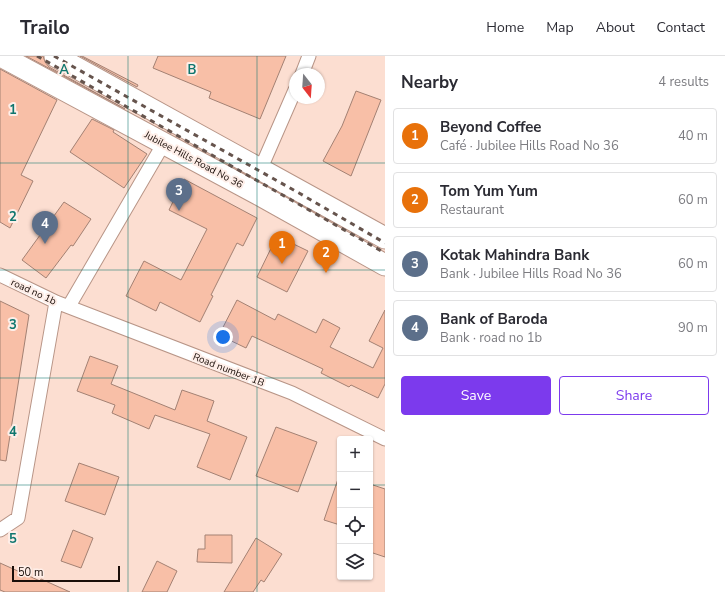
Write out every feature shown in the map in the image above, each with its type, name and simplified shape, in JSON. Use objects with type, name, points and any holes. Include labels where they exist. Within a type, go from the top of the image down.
[{"type":"main road","name":"Jubilee Hills Road No 36","points":[[1,56],[164,143],[385,265]]},
{"type":"main road","points":[[56,56],[377,233],[356,249]]},
{"type":"main road","points":[[134,127],[167,118]]},
{"type":"street","points":[[305,68],[310,56]]},
{"type":"street","points":[[261,168],[289,104]]},
{"type":"street","points":[[69,306],[164,143]]},
{"type":"street","name":"road no 1b","points":[[0,275],[56,302],[69,306]]},
{"type":"street","points":[[0,530],[18,518],[56,302]]},
{"type":"street","name":"Road number 1B","points":[[69,306],[292,393],[385,438]]},
{"type":"building","points":[[26,56],[43,56],[49,67],[125,109]]},
{"type":"building","points":[[80,56],[138,85],[137,87]]},
{"type":"building","points":[[158,56],[286,56],[260,119],[209,98],[211,92],[153,68]]},
{"type":"building","points":[[0,69],[57,100],[21,175],[33,181],[10,228],[0,222]]},
{"type":"building","points":[[356,91],[381,100],[351,176],[323,161],[342,126]]},
{"type":"building","points":[[92,119],[114,130],[113,132],[147,154],[124,188],[70,152]]},
{"type":"building","points":[[184,179],[257,218],[243,246],[237,243],[211,295],[213,296],[200,322],[160,302],[156,311],[126,296],[144,261],[181,280],[207,229],[169,210]]},
{"type":"building","points":[[64,202],[91,219],[73,246],[71,245],[46,278],[22,260]]},
{"type":"building","points":[[277,236],[308,251],[287,292],[257,277]]},
{"type":"building","points":[[237,300],[275,320],[278,314],[316,333],[323,319],[340,328],[330,347],[373,368],[383,348],[369,341],[385,310],[385,384],[378,398],[351,385],[349,387],[321,373],[323,369],[252,336],[246,348],[219,335]]},
{"type":"building","points":[[0,301],[29,315],[6,461],[0,460]]},
{"type":"building","points":[[90,356],[118,366],[111,384],[175,410],[182,390],[214,401],[207,421],[247,437],[230,480],[197,467],[210,434],[155,415],[149,429],[112,413],[115,405],[77,391]]},
{"type":"building","points":[[276,427],[317,442],[298,492],[256,476]]},
{"type":"building","points":[[79,463],[119,477],[105,515],[65,501]]},
{"type":"building","points":[[337,482],[337,524],[324,520]]},
{"type":"building","points":[[373,485],[385,489],[385,557],[373,553]]},
{"type":"building","points":[[73,530],[93,538],[81,568],[61,561]]},
{"type":"building","points":[[205,535],[232,535],[232,563],[197,562],[198,549],[205,549]]},
{"type":"building","points":[[256,538],[282,554],[264,582],[261,580],[253,592],[224,592]]},
{"type":"building","points":[[157,561],[177,571],[167,592],[142,592]]},
{"type":"building","points":[[0,563],[40,581],[41,579],[70,592],[5,592],[0,590]]},
{"type":"railway","points":[[37,56],[385,253]]},
{"type":"railway","points":[[54,56],[299,193],[385,243]]},
{"type":"place","name":"Kotak Mahindra Bank","points":[[179,211]]},
{"type":"place","name":"Bank of Baroda","points":[[45,244]]},
{"type":"place","name":"Beyond Coffee","points":[[282,264]]},
{"type":"place","name":"Tom Yum Yum","points":[[326,273]]}]
